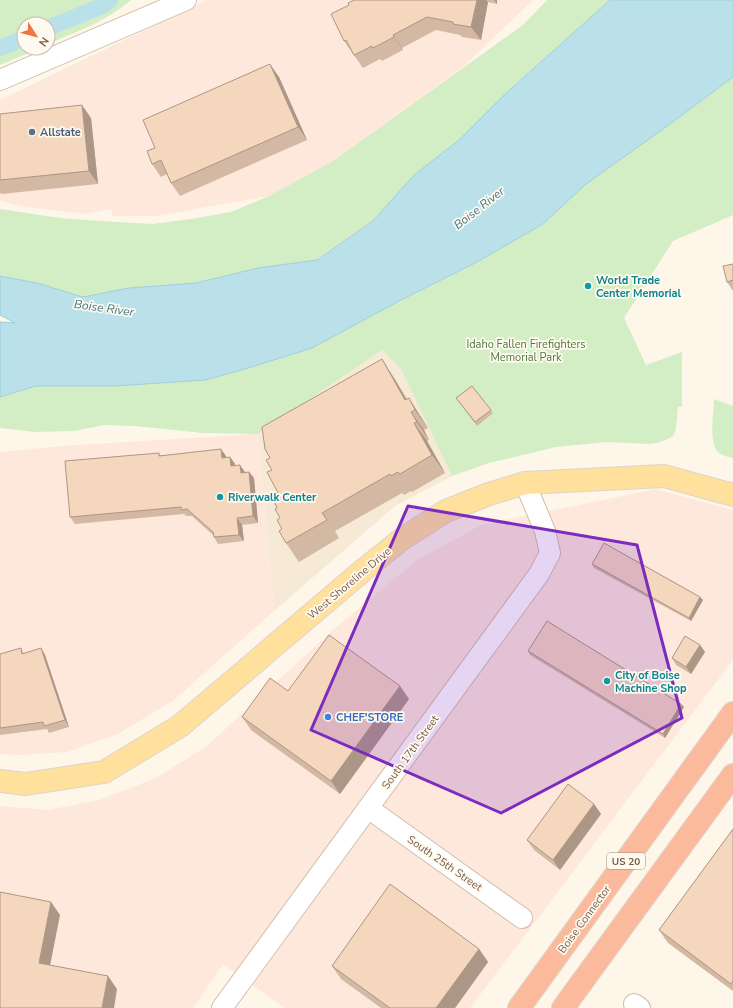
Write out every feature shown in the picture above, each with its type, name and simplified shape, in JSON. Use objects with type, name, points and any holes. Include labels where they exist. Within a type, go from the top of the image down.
[{"type":"highway","name":"Boise Connector","points":[[519,1008],[733,713]]},
{"type":"highway","name":"US 20","points":[[563,1008],[733,776]]},
{"type":"main road","name":"West Shoreline Drive","points":[[0,781],[26,784],[104,772],[180,726],[402,539],[446,511],[489,494],[525,483],[664,476],[733,495]]},
{"type":"street","points":[[0,80],[186,0]]},
{"type":"street","name":"South 17th Street","points":[[222,1008],[539,574],[550,553],[545,531],[525,483]]},
{"type":"street","name":"South 25th Street","points":[[368,808],[522,918]]},
{"type":"highlighted area","points":[[408,506],[637,545],[682,718],[501,813],[311,730]]},
{"type":"shaded area","points":[[207,0],[533,0],[463,67],[333,161],[269,196],[156,216],[113,216],[111,209],[86,214],[27,207],[0,201],[0,100]]},
{"type":"shaded area","points":[[382,350],[401,369],[452,476],[395,506],[274,611],[258,434]]},
{"type":"shaded area","points":[[258,434],[274,611],[174,700],[118,734],[67,752],[19,755],[0,754],[0,452],[63,446]]},
{"type":"shaded area","points":[[656,489],[733,510],[733,660],[470,1008],[285,1008],[223,964],[193,1008],[0,1008],[0,806],[48,810],[99,800],[156,778],[207,746],[334,629],[417,560],[481,525]]},
{"type":"green space","points":[[0,0],[131,0],[102,20],[56,40],[56,16],[16,16],[16,56],[21,56],[0,65]]},
{"type":"green space","points":[[547,0],[610,0],[503,96],[459,140],[414,175],[373,221],[316,260],[258,268],[196,283],[129,288],[83,297],[37,283],[0,276],[0,209],[60,218],[152,224],[231,212],[269,196],[333,161],[523,25]]},
{"type":"green space","name":"Idaho Fallen Firefighters Memorial Park","points":[[733,77],[733,215],[673,241],[624,318],[646,365],[682,352],[682,407],[678,407],[674,435],[670,438],[651,444],[606,442],[556,447],[489,463],[452,476],[401,369],[382,350],[258,434],[203,433],[135,426],[104,425],[74,431],[35,432],[0,428],[0,397],[36,386],[115,386],[312,348],[399,301],[477,262],[543,224],[586,184]]},
{"type":"green space","points":[[714,399],[733,406],[733,458],[721,454],[714,444],[712,429]]},
{"type":"water","name":"Boise River","points":[[610,0],[733,0],[733,77],[586,184],[543,224],[477,262],[399,301],[312,348],[205,380],[115,386],[36,386],[0,397],[0,322],[15,323],[0,315],[0,276],[37,283],[83,297],[129,288],[196,283],[258,268],[317,260],[373,221],[414,175],[459,140],[503,96]]},
{"type":"building","points":[[354,0],[477,0],[471,27],[427,17],[393,35],[394,37],[373,48],[372,46],[354,55],[346,40],[344,41],[331,14],[349,5],[348,3]]},
{"type":"building","points":[[270,64],[298,127],[171,183],[161,160],[152,164],[147,151],[155,148],[143,120]]},
{"type":"building","points":[[82,105],[89,171],[0,180],[0,114]]},
{"type":"building","points":[[733,264],[733,280],[727,282],[723,266]]},
{"type":"building","points":[[382,359],[405,400],[409,398],[415,410],[411,412],[417,422],[414,423],[432,455],[400,474],[398,472],[391,476],[390,474],[322,513],[327,520],[286,543],[279,531],[282,529],[277,520],[280,518],[275,509],[277,508],[272,497],[278,493],[267,472],[272,470],[266,460],[270,458],[265,449],[262,427]]},
{"type":"building","points":[[472,386],[491,410],[475,422],[456,398]]},
{"type":"building","points":[[221,449],[222,458],[230,457],[231,466],[240,465],[241,473],[249,472],[253,516],[237,518],[239,535],[214,537],[213,532],[187,509],[181,510],[181,507],[70,517],[65,461],[159,453],[159,456]]},
{"type":"building","points":[[604,543],[700,597],[689,618],[592,564]]},
{"type":"building","name":"City of Boise Machine Shop","points":[[547,621],[681,704],[663,734],[528,651]]},
{"type":"building","name":"CHEF'STORE","points":[[329,635],[400,686],[331,781],[242,717],[270,678],[288,691]]},
{"type":"building","points":[[685,636],[700,645],[686,667],[672,658]]},
{"type":"building","points":[[21,648],[22,654],[41,648],[65,720],[44,726],[43,722],[0,728],[0,654]]},
{"type":"building","points":[[568,784],[594,804],[553,860],[527,840]]},
{"type":"building","points":[[733,829],[733,981],[731,984],[659,930]]},
{"type":"building","points":[[390,884],[479,949],[436,1008],[390,1008],[332,966]]},
{"type":"building","points":[[0,892],[51,902],[39,963],[108,976],[102,1008],[0,1008]]},
{"type":"waterway","points":[[56,25],[102,6],[110,0]]},
{"type":"waterway","points":[[0,48],[16,41]]},
{"type":"place","name":"Allstate","points":[[32,132]]},
{"type":"place","name":"World Trade Center Memorial","points":[[588,286]]},
{"type":"place","name":"Riverwalk Center","points":[[220,497]]},
{"type":"place","name":"City of Boise Machine Shop","points":[[607,681]]},
{"type":"place","name":"CHEF'STORE","points":[[328,717]]}]
